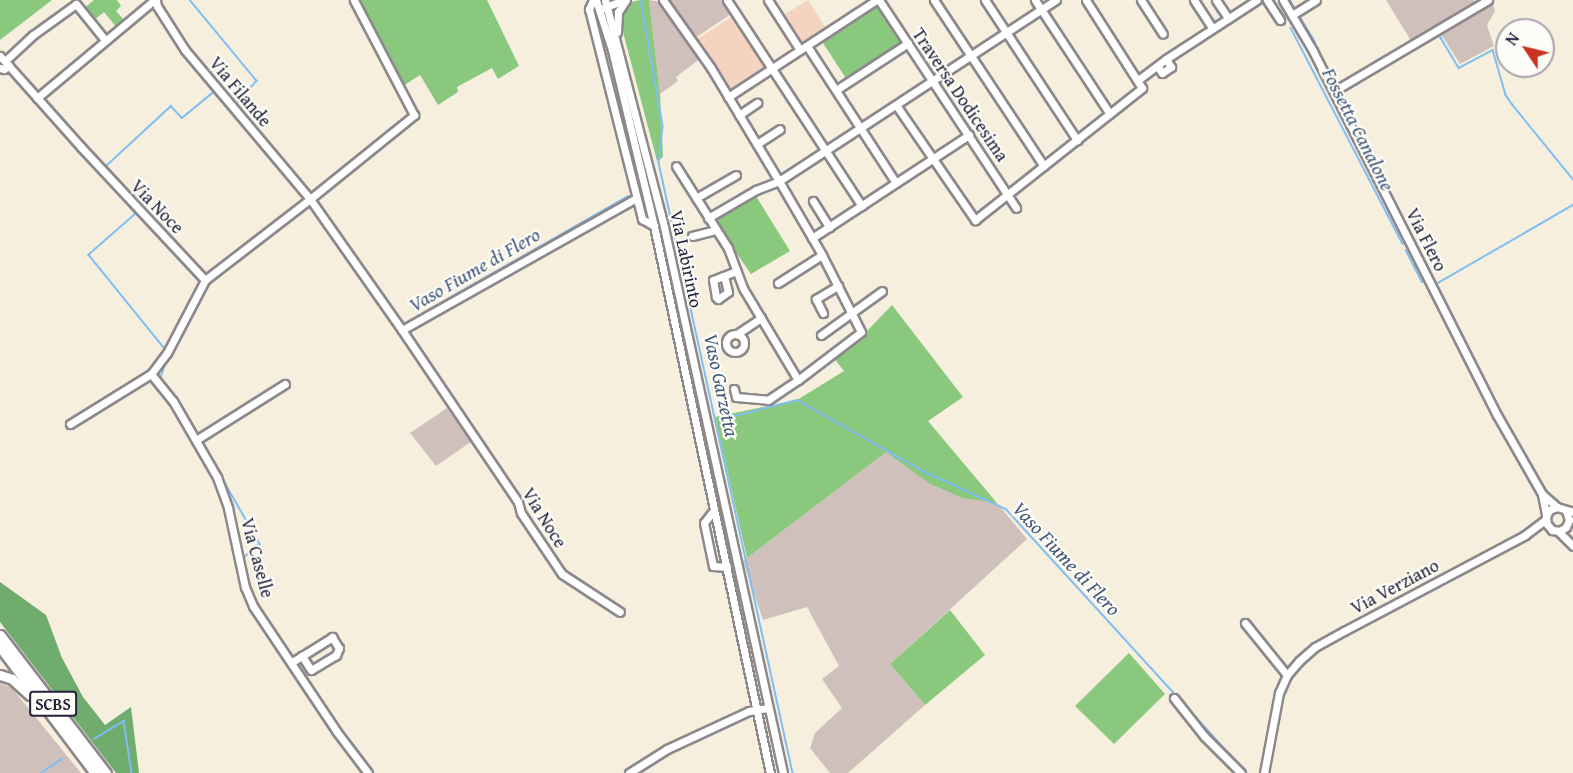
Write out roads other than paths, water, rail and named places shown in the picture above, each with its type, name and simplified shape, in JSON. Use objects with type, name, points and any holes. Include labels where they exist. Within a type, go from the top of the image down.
[{"type":"highway","name":"SCBS","points":[[0,635],[106,773]]},
{"type":"highway","name":"SCBS","points":[[0,647],[95,773]]},
{"type":"highway","points":[[0,675],[12,679],[21,686],[63,730]]},
{"type":"street","points":[[37,98],[155,0]]},
{"type":"street","name":"Via Filande","points":[[155,0],[156,6],[185,50],[310,199]]},
{"type":"street","points":[[70,424],[151,374],[167,353],[206,280],[415,113],[354,0]]},
{"type":"street","points":[[593,2],[599,9],[606,3],[625,0]]},
{"type":"street","points":[[616,34],[618,12],[625,0]]},
{"type":"street","points":[[663,0],[757,144],[813,238],[861,332],[768,400],[736,397],[734,388]]},
{"type":"street","points":[[727,0],[862,206]]},
{"type":"street","points":[[768,0],[836,90],[896,183]]},
{"type":"street","points":[[728,97],[877,0]]},
{"type":"street","name":"Traversa Dodicesima","points":[[877,0],[1016,208]]},
{"type":"street","points":[[934,0],[1044,166]]},
{"type":"street","points":[[985,0],[1077,140]]},
{"type":"street","points":[[1035,0],[1110,114]]},
{"type":"street","points":[[708,218],[756,190],[779,181],[1056,0]]},
{"type":"street","points":[[896,105],[975,220],[1142,88],[1086,0]]},
{"type":"street","points":[[1141,0],[1163,33]]},
{"type":"street","points":[[1216,0],[1228,18]]},
{"type":"street","points":[[1138,80],[1212,28],[1257,0]]},
{"type":"street","points":[[1267,0],[1280,20]]},
{"type":"street","name":"Via Flero","points":[[1283,0],[1334,91],[1497,415],[1542,494]]},
{"type":"street","points":[[1292,15],[1316,0]]},
{"type":"street","points":[[1334,91],[1414,46],[1488,0]]},
{"type":"street","points":[[1197,1],[1212,28]]},
{"type":"street","name":"Via Labirinto","points":[[593,2],[636,198],[642,219],[654,226]]},
{"type":"street","name":"Via Labirinto","points":[[606,3],[616,34],[664,226],[783,773]]},
{"type":"street","points":[[0,68],[4,69],[3,59],[76,4],[105,40]]},
{"type":"street","name":"Via Labirinto","points":[[599,9],[612,50],[654,226],[770,773]]},
{"type":"street","points":[[836,90],[908,44]]},
{"type":"street","name":"Via Noce","points":[[3,59],[206,280]]},
{"type":"street","points":[[739,115],[757,103]]},
{"type":"street","points":[[757,144],[780,129]]},
{"type":"street","points":[[813,238],[969,135]]},
{"type":"street","points":[[676,166],[728,248],[742,288],[798,380]]},
{"type":"street","points":[[696,198],[736,175]]},
{"type":"street","points":[[402,330],[636,198]]},
{"type":"street","name":"Via Noce","points":[[310,199],[518,502],[521,513],[562,574],[620,612]]},
{"type":"street","points":[[813,201],[829,227]]},
{"type":"street","points":[[692,236],[716,230]]},
{"type":"street","points":[[778,283],[822,255]]},
{"type":"street","points":[[724,276],[736,271]]},
{"type":"street","points":[[823,313],[816,299],[838,286]]},
{"type":"street","points":[[820,335],[882,291]]},
{"type":"street","points":[[737,334],[761,318]]},
{"type":"street","name":"Via Caselle","points":[[151,374],[173,401],[217,477],[228,508],[249,598],[368,773]]},
{"type":"street","points":[[196,440],[285,384]]},
{"type":"street","points":[[1542,494],[1557,507],[1570,511],[1573,544]]},
{"type":"street","points":[[1542,494],[1546,517],[1555,530],[1573,544]]},
{"type":"street","points":[[1546,517],[1557,507]]},
{"type":"street","name":"Via Labirinto","points":[[714,510],[704,523],[713,566],[727,567]]},
{"type":"street","name":"Via Verziano","points":[[1264,773],[1273,716],[1287,675],[1315,647],[1525,535],[1546,517]]},
{"type":"street","points":[[1555,530],[1570,523]]},
{"type":"street","name":"Via Verziano","points":[[1525,535],[1555,530]]},
{"type":"street","points":[[739,620],[749,619]]},
{"type":"street","points":[[1245,623],[1287,675]]},
{"type":"street","points":[[292,662],[332,637],[339,648],[336,655],[311,670],[302,656]]},
{"type":"street","points":[[1174,698],[1204,736],[1241,773]]},
{"type":"street","points":[[629,773],[667,749],[749,711],[768,708]]},
{"type":"waterway","name":"Vaso Fiume di Flero","points":[[190,0],[257,81],[236,105]]},
{"type":"waterway","name":"Fossetta Canalone","points":[[1274,0],[1286,20]]},
{"type":"waterway","name":"Fossetta Canalone","points":[[1290,0],[1295,9]]},
{"type":"waterway","name":"Vaso Garzetta","points":[[641,1],[663,126],[659,163],[793,773]]},
{"type":"waterway","name":"Fossetta Canalone","points":[[1299,15],[1315,42]]},
{"type":"waterway","name":"Fossetta Canalone","points":[[1291,28],[1403,244]]},
{"type":"waterway","name":"Fossetta Canalone","points":[[1340,93],[1438,33],[1459,68],[1493,50],[1506,95],[1573,179]]},
{"type":"waterway","name":"Fossetta Canalone","points":[[1320,53],[1335,83]]},
{"type":"waterway","points":[[195,265],[105,167],[171,106],[182,118],[216,90]]},
{"type":"waterway","name":"Vaso Fiume di Flero","points":[[239,110],[304,186]]},
{"type":"waterway","name":"Vaso Fiume di Flero","points":[[381,294],[404,324],[628,196]]},
{"type":"waterway","points":[[130,205],[134,209]]},
{"type":"waterway","name":"Fossetta Canalone","points":[[1438,283],[1573,205]]},
{"type":"waterway","points":[[137,213],[89,255],[165,349]]},
{"type":"waterway","points":[[198,300],[210,281],[290,218]]},
{"type":"waterway","name":"Fossetta Canalone","points":[[1406,250],[1422,282]]},
{"type":"waterway","points":[[160,380],[166,360]]},
{"type":"waterway","name":"Vaso Fiume di Flero","points":[[723,419],[797,400],[923,471],[1006,509],[1247,773]]},
{"type":"waterway","points":[[182,411],[188,419]]},
{"type":"waterway","points":[[224,481],[260,544],[244,558],[254,600],[265,618]]},
{"type":"waterway","points":[[326,708],[372,773]]},
{"type":"waterway","points":[[94,739],[124,721],[132,773]]},
{"type":"waterway","points":[[41,773],[62,759]]}]
